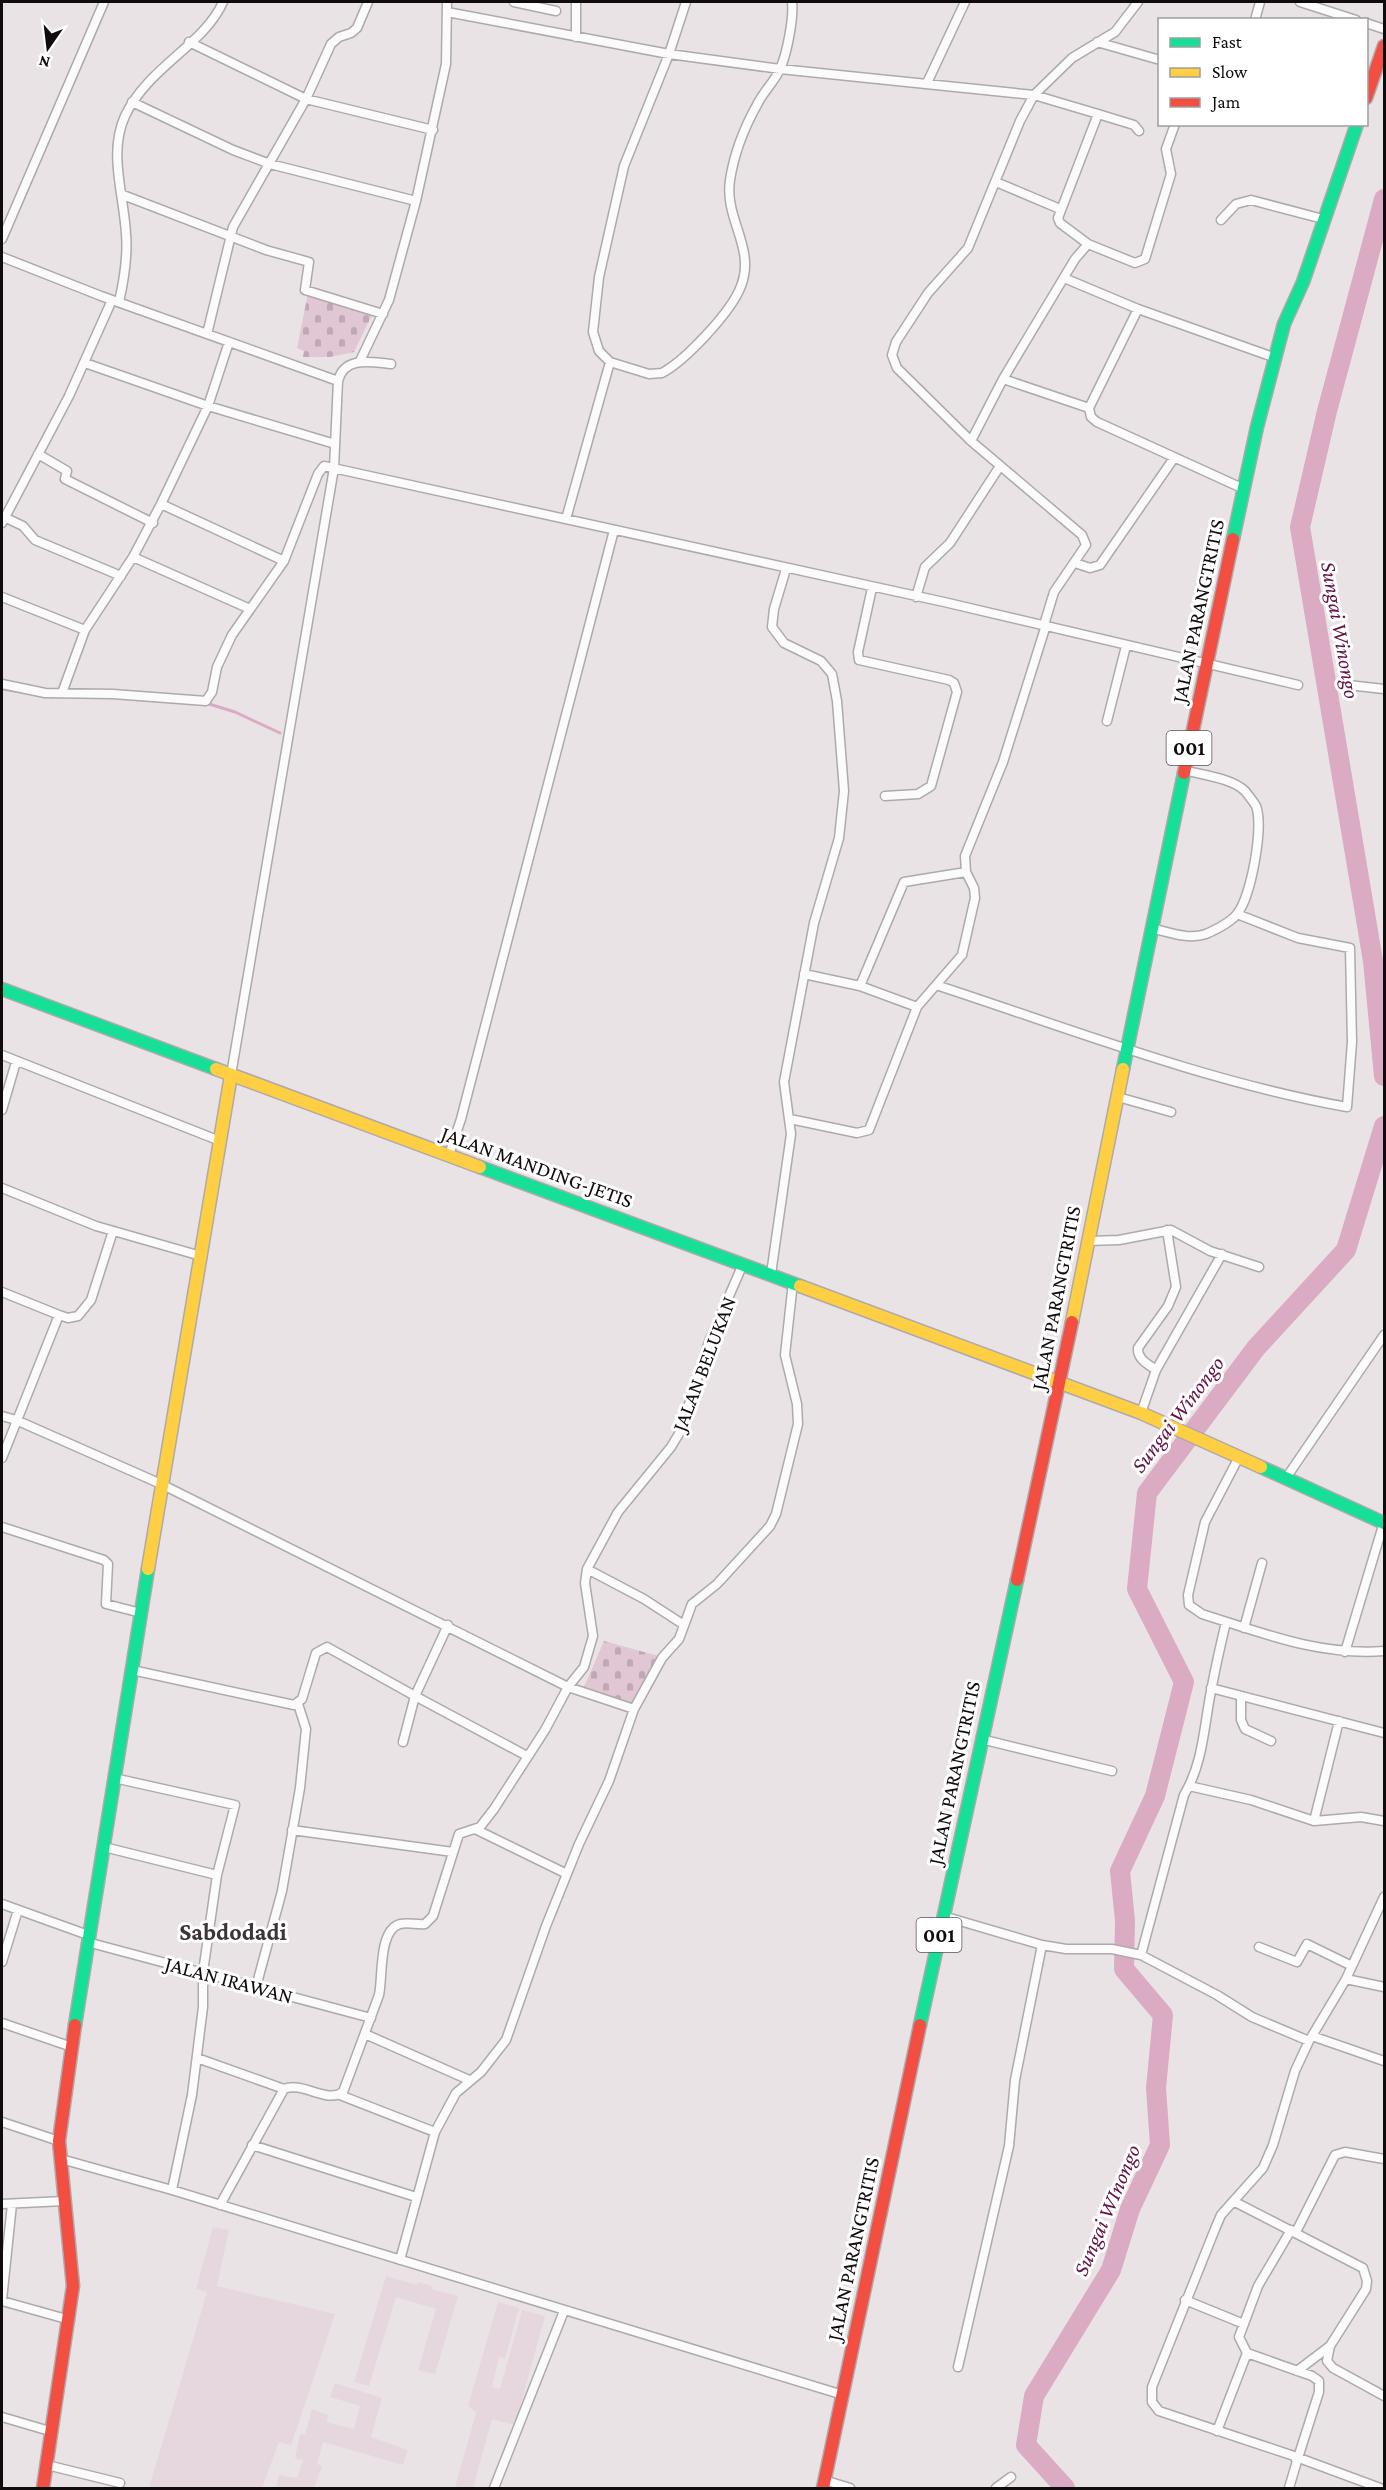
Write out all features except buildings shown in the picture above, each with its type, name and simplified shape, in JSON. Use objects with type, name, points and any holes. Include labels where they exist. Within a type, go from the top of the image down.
[{"type":"main road","points":[[1368,92],[1384,45]]},
{"type":"main road","name":"JALAN PARANGTRITIS","points":[[823,2484],[981,1739],[1060,1382],[1151,928],[1273,357],[1284,324],[1303,282],[1356,126]]},
{"type":"main road","name":"JALAN MANDING-JETIS","points":[[2,988],[1142,1413],[1384,1522]]},
{"type":"main road","points":[[43,2488],[70,2319],[73,2286],[59,2141],[88,1939],[161,1484],[231,1075]]},
{"type":"street","points":[[2,239],[104,2]]},
{"type":"street","points":[[120,576],[35,540],[23,526],[3,520],[115,301],[127,255],[123,195],[117,164],[118,138],[132,102],[150,79],[210,23],[223,2]]},
{"type":"street","points":[[207,334],[230,236],[236,221],[306,99],[331,44],[357,28],[368,2]]},
{"type":"street","points":[[360,361],[383,314],[416,201],[446,64],[447,2]]},
{"type":"street","points":[[514,2],[556,11]]},
{"type":"street","points":[[576,2],[576,37]]},
{"type":"street","points":[[686,2],[669,54],[624,166],[599,277],[593,332],[599,351],[610,362],[650,374],[662,373],[720,320],[734,301],[742,283],[747,261],[741,238],[732,218],[729,199],[730,180],[747,123],[780,69],[792,16],[792,2]]},
{"type":"street","points":[[927,83],[965,2]]},
{"type":"street","points":[[790,1119],[857,1133],[869,1130],[917,1007],[958,961],[965,945],[975,898],[974,888],[966,872],[967,848],[1003,762],[1054,592],[1086,545],[1082,535],[971,441],[897,368],[893,362],[893,350],[928,293],[968,248],[1020,121],[1034,95],[1072,58],[1115,32],[1138,2]]},
{"type":"street","points":[[1256,18],[1260,2]]},
{"type":"street","points":[[1300,2],[1350,18]]},
{"type":"street","points":[[447,12],[669,54],[780,69],[1034,95],[1134,125],[1139,131]]},
{"type":"street","points":[[1368,24],[1384,29]]},
{"type":"street","points":[[189,42],[306,99],[433,130]]},
{"type":"street","points":[[1097,42],[1158,59]]},
{"type":"street","points":[[132,102],[232,150],[270,165],[416,201]]},
{"type":"street","points":[[1098,114],[1060,209],[1060,223],[1088,244],[1135,263],[1145,259],[1171,174],[1166,149],[1174,126]]},
{"type":"street","points":[[996,182],[1060,209]]},
{"type":"street","points":[[123,195],[230,236],[309,262],[305,290],[383,314]]},
{"type":"street","points":[[1221,220],[1236,204],[1251,200],[1323,219]]},
{"type":"street","points":[[971,441],[1003,379],[1064,278],[1088,244]]},
{"type":"street","points":[[2,257],[115,301],[338,381]]},
{"type":"street","points":[[1064,278],[1138,309],[1273,357]]},
{"type":"street","points":[[1138,309],[1089,408],[1093,419],[1244,489]]},
{"type":"street","points":[[62,693],[85,630],[153,522],[208,406],[229,342]]},
{"type":"street","points":[[231,1075],[334,468],[338,381],[343,370],[360,361],[391,364]]},
{"type":"street","points":[[566,519],[610,362]]},
{"type":"street","points":[[85,363],[208,406],[335,444]]},
{"type":"street","points":[[1003,379],[1089,408]]},
{"type":"street","points":[[38,454],[67,471],[65,479],[153,522]]},
{"type":"street","points":[[1075,563],[1090,568],[1100,565],[1174,458]]},
{"type":"street","points":[[2,684],[31,691],[206,701],[212,692],[224,652],[250,609],[284,561],[324,466],[1045,625],[1298,685]]},
{"type":"street","points":[[916,597],[925,567],[950,543],[1000,466]]},
{"type":"street","points":[[161,504],[284,561]]},
{"type":"street","points":[[449,1155],[464,1108],[614,530]]},
{"type":"street","points":[[133,557],[250,609]]},
{"type":"street","points":[[771,1274],[791,1134],[784,1082],[797,1024],[814,922],[839,838],[844,791],[837,701],[832,674],[820,661],[784,643],[772,627],[774,609],[786,569]]},
{"type":"street","points":[[872,588],[858,652],[859,660],[949,680],[954,683],[957,692],[931,786],[918,794],[885,796]]},
{"type":"street","points":[[2,597],[85,630]]},
{"type":"street","points":[[1107,721],[1126,646]]},
{"type":"street","points":[[1348,685],[1384,688]]},
{"type":"street","points":[[1151,928],[1186,936],[1203,935],[1237,914],[1251,880],[1259,831],[1256,807],[1243,789],[1184,770]]},
{"type":"street","points":[[860,986],[904,882],[966,872]]},
{"type":"street","points":[[936,985],[1128,1049],[1247,1083],[1347,1107],[1352,1042],[1350,948],[1298,938],[1237,914]]},
{"type":"street","points":[[804,974],[860,986],[917,1007]]},
{"type":"street","points":[[2,1055],[220,1141]]},
{"type":"street","points":[[2,1110],[16,1062]]},
{"type":"street","points":[[1118,1097],[1171,1112]]},
{"type":"street","points":[[2,1188],[113,1231],[201,1256]]},
{"type":"street","points":[[1088,1240],[1119,1240],[1167,1230],[1259,1267]]},
{"type":"street","points":[[1156,1370],[1143,1361],[1137,1351],[1153,1323],[1168,1306],[1176,1287],[1167,1230]]},
{"type":"street","points":[[2,1292],[58,1315],[68,1318],[78,1316],[87,1307],[113,1231]]},
{"type":"street","points":[[1142,1413],[1156,1370],[1222,1254]]},
{"type":"street","name":"JALAN BELUKAN","points":[[453,1852],[459,1834],[480,1827],[495,1809],[568,1687],[584,1667],[593,1636],[585,1583],[587,1569],[618,1512],[671,1447],[680,1432],[709,1342],[743,1264]]},
{"type":"street","points":[[400,2260],[435,2132],[451,2100],[469,2080],[481,2072],[506,2040],[567,1874],[609,1781],[634,1709],[662,1658],[679,1639],[692,1604],[717,1584],[770,1526],[776,1514],[798,1424],[797,1404],[785,1355],[793,1282]]},
{"type":"street","points":[[2,1458],[58,1315]]},
{"type":"street","points":[[1286,1478],[1384,1337]]},
{"type":"street","points":[[2,1416],[16,1420],[161,1484],[448,1625],[568,1687],[634,1709]]},
{"type":"street","points":[[1239,1457],[1205,1522],[1188,1595],[1189,1605],[1194,1610],[1226,1622],[1301,1644],[1346,1652],[1384,1652]]},
{"type":"street","points":[[1346,1652],[1384,1522]]},
{"type":"street","points":[[2,1527],[104,1560],[108,1564],[106,1605],[141,1613]]},
{"type":"street","points":[[1244,1628],[1262,1563]]},
{"type":"street","points":[[587,1569],[644,1599],[684,1625]]},
{"type":"street","points":[[1139,1955],[1184,1795],[1205,1739],[1211,1688],[1226,1622]]},
{"type":"street","points":[[403,1742],[415,1696],[448,1625]]},
{"type":"street","points":[[132,1670],[291,1705],[298,1704],[302,1699],[316,1653],[327,1647],[527,1756]]},
{"type":"street","points":[[1211,1688],[1384,1733]]},
{"type":"street","points":[[1241,1697],[1241,1720],[1245,1729],[1271,1741]]},
{"type":"street","points":[[256,1987],[282,1891],[292,1830],[306,1729],[298,1704]]},
{"type":"street","points":[[1314,1821],[1339,1721]]},
{"type":"street","points":[[981,1739],[1112,1771]]},
{"type":"street","points":[[114,1778],[235,1805],[217,1875],[203,1972],[204,1995],[197,2058],[190,2105],[172,2190]]},
{"type":"street","points":[[1189,1786],[1251,1800],[1314,1821],[1361,1817],[1384,1821]]},
{"type":"street","points":[[475,1828],[567,1874]]},
{"type":"street","points":[[292,1830],[453,1852],[447,1879],[433,1916],[424,1924],[398,1924],[391,1931],[381,1958],[381,1986],[346,2088],[340,2095]]},
{"type":"street","points":[[104,1847],[217,1875]]},
{"type":"street","points":[[1380,2488],[1294,2456],[1162,2413],[1152,2402],[1154,2379],[1221,2216],[1256,2180],[1269,2157],[1282,2108],[1311,2038],[1353,1966],[1384,1897]]},
{"type":"street","name":"JALAN IRAWAN","points":[[2,1904],[88,1939],[371,2018]]},
{"type":"street","points":[[2,1962],[18,1910]]},
{"type":"street","points":[[943,1916],[1042,1945],[1066,1949],[1112,1949],[1139,1955],[1217,1995],[1252,2017],[1384,2061]]},
{"type":"street","points":[[1259,1947],[1297,1962],[1307,1944],[1353,1966]]},
{"type":"street","points":[[958,2367],[1009,2146],[1015,2080],[1042,1945]]},
{"type":"street","points":[[1346,1979],[1384,1987]]},
{"type":"street","points":[[2,2023],[72,2047]]},
{"type":"street","points":[[365,2034],[469,2080]]},
{"type":"street","points":[[197,2058],[284,2089],[294,2087],[333,2096],[340,2095],[435,2132]]},
{"type":"street","points":[[220,2205],[284,2089]]},
{"type":"street","points":[[2,2122],[59,2141]]},
{"type":"street","points":[[252,2145],[416,2197]]},
{"type":"street","points":[[1289,2488],[1320,2386],[1316,2378],[1247,2353],[1239,2337],[1261,2279],[1294,2231],[1335,2155],[1345,2152],[1384,2159]]},
{"type":"street","points":[[62,2159],[172,2190],[564,2312],[843,2395]]},
{"type":"street","points":[[2,2204],[64,2201]]},
{"type":"street","points":[[1235,2202],[1357,2263],[1366,2274],[1366,2289],[1330,2346],[1327,2357],[1329,2366],[1384,2396]]},
{"type":"street","points":[[12,2204],[2,2300],[70,2319]]},
{"type":"street","points":[[1185,2300],[1244,2324]]},
{"type":"street","points":[[494,2488],[564,2312]]},
{"type":"street","points":[[1297,2372],[1330,2346]]},
{"type":"street","points":[[1217,2431],[1247,2353]]},
{"type":"street","points":[[2,2417],[53,2432]]},
{"type":"street","points":[[47,2465],[120,2483]]},
{"type":"street","points":[[996,2488],[1011,2477]]},
{"type":"street","points":[[823,2484],[850,2488]]},
{"type":"shaded area","points":[[213,2227],[229,2230],[217,2286],[335,2314],[291,2445],[279,2442],[262,2488],[149,2488],[207,2292],[196,2289]]},
{"type":"shaded area","points":[[386,2276],[417,2285],[418,2282],[432,2286],[431,2289],[458,2296],[435,2374],[418,2370],[436,2309],[396,2297],[369,2386],[354,2382]]},
{"type":"shaded area","points":[[498,2302],[519,2308],[505,2359],[499,2357],[492,2387],[500,2389],[522,2310],[545,2316],[515,2425],[492,2419],[473,2488],[459,2488],[455,2487],[476,2413],[468,2406]]},
{"type":"shaded area","points":[[335,2383],[382,2398],[371,2437],[408,2450],[403,2465],[323,2442],[317,2464],[322,2466],[314,2488],[276,2488],[279,2475],[297,2478],[303,2460],[295,2458],[300,2434],[305,2435],[312,2409],[328,2415],[327,2422],[354,2429],[360,2406],[330,2397]]},
{"type":"green space","points":[[308,293],[373,313],[354,352],[330,357],[303,357],[304,351],[297,348]]},
{"type":"green space","points":[[604,1641],[662,1657],[633,1705],[584,1687]]},
{"type":"waterway","name":"Sungai Winongo","points":[[1384,199],[1327,411],[1300,527],[1373,961],[1384,1076]]},
{"type":"waterway","points":[[2,689],[53,697]]},
{"type":"waterway","points":[[206,703],[235,712],[280,733]]},
{"type":"waterway","name":"Sungai Winongo","points":[[1065,2488],[1026,2445],[1034,2396],[1111,2270],[1130,2209],[1160,2145],[1156,2088],[1163,2015],[1124,1969],[1125,1921],[1120,1871],[1155,1796],[1184,1682],[1137,1589],[1147,1493],[1256,1348],[1346,1250],[1384,1126]]},
{"type":"traffic: fast","points":[[1233,539],[1257,427],[1284,324],[1303,282],[1356,126]]},
{"type":"traffic: fast","points":[[1123,1069],[1184,773]]},
{"type":"traffic: fast","points":[[2,989],[216,1069]]},
{"type":"traffic: fast","points":[[480,1167],[800,1286]]},
{"type":"traffic: fast","points":[[1261,1467],[1384,1523]]},
{"type":"traffic: fast","points":[[75,2025],[148,1569]]},
{"type":"traffic: fast","points":[[920,2025],[1017,1580]]},
{"type":"traffic: slow","points":[[216,1069],[480,1167]]},
{"type":"traffic: slow","points":[[1072,1322],[1123,1069]]},
{"type":"traffic: slow","points":[[148,1569],[231,1075]]},
{"type":"traffic: slow","points":[[800,1286],[1141,1413],[1261,1467]]},
{"type":"traffic: jam","points":[[1368,92],[1384,46]]},
{"type":"traffic: jam","points":[[1184,773],[1233,539]]},
{"type":"traffic: jam","points":[[1017,1580],[1072,1322]]},
{"type":"traffic: jam","points":[[43,2488],[73,2286],[59,2141],[75,2025]]},
{"type":"traffic: jam","points":[[823,2488],[920,2025]]},
{"type":"district","name":"Sabdodadi","points":[[233,1932]]},
{"type":"water label","name":"Sungai WInongo","points":[[1106,2210]]}]
